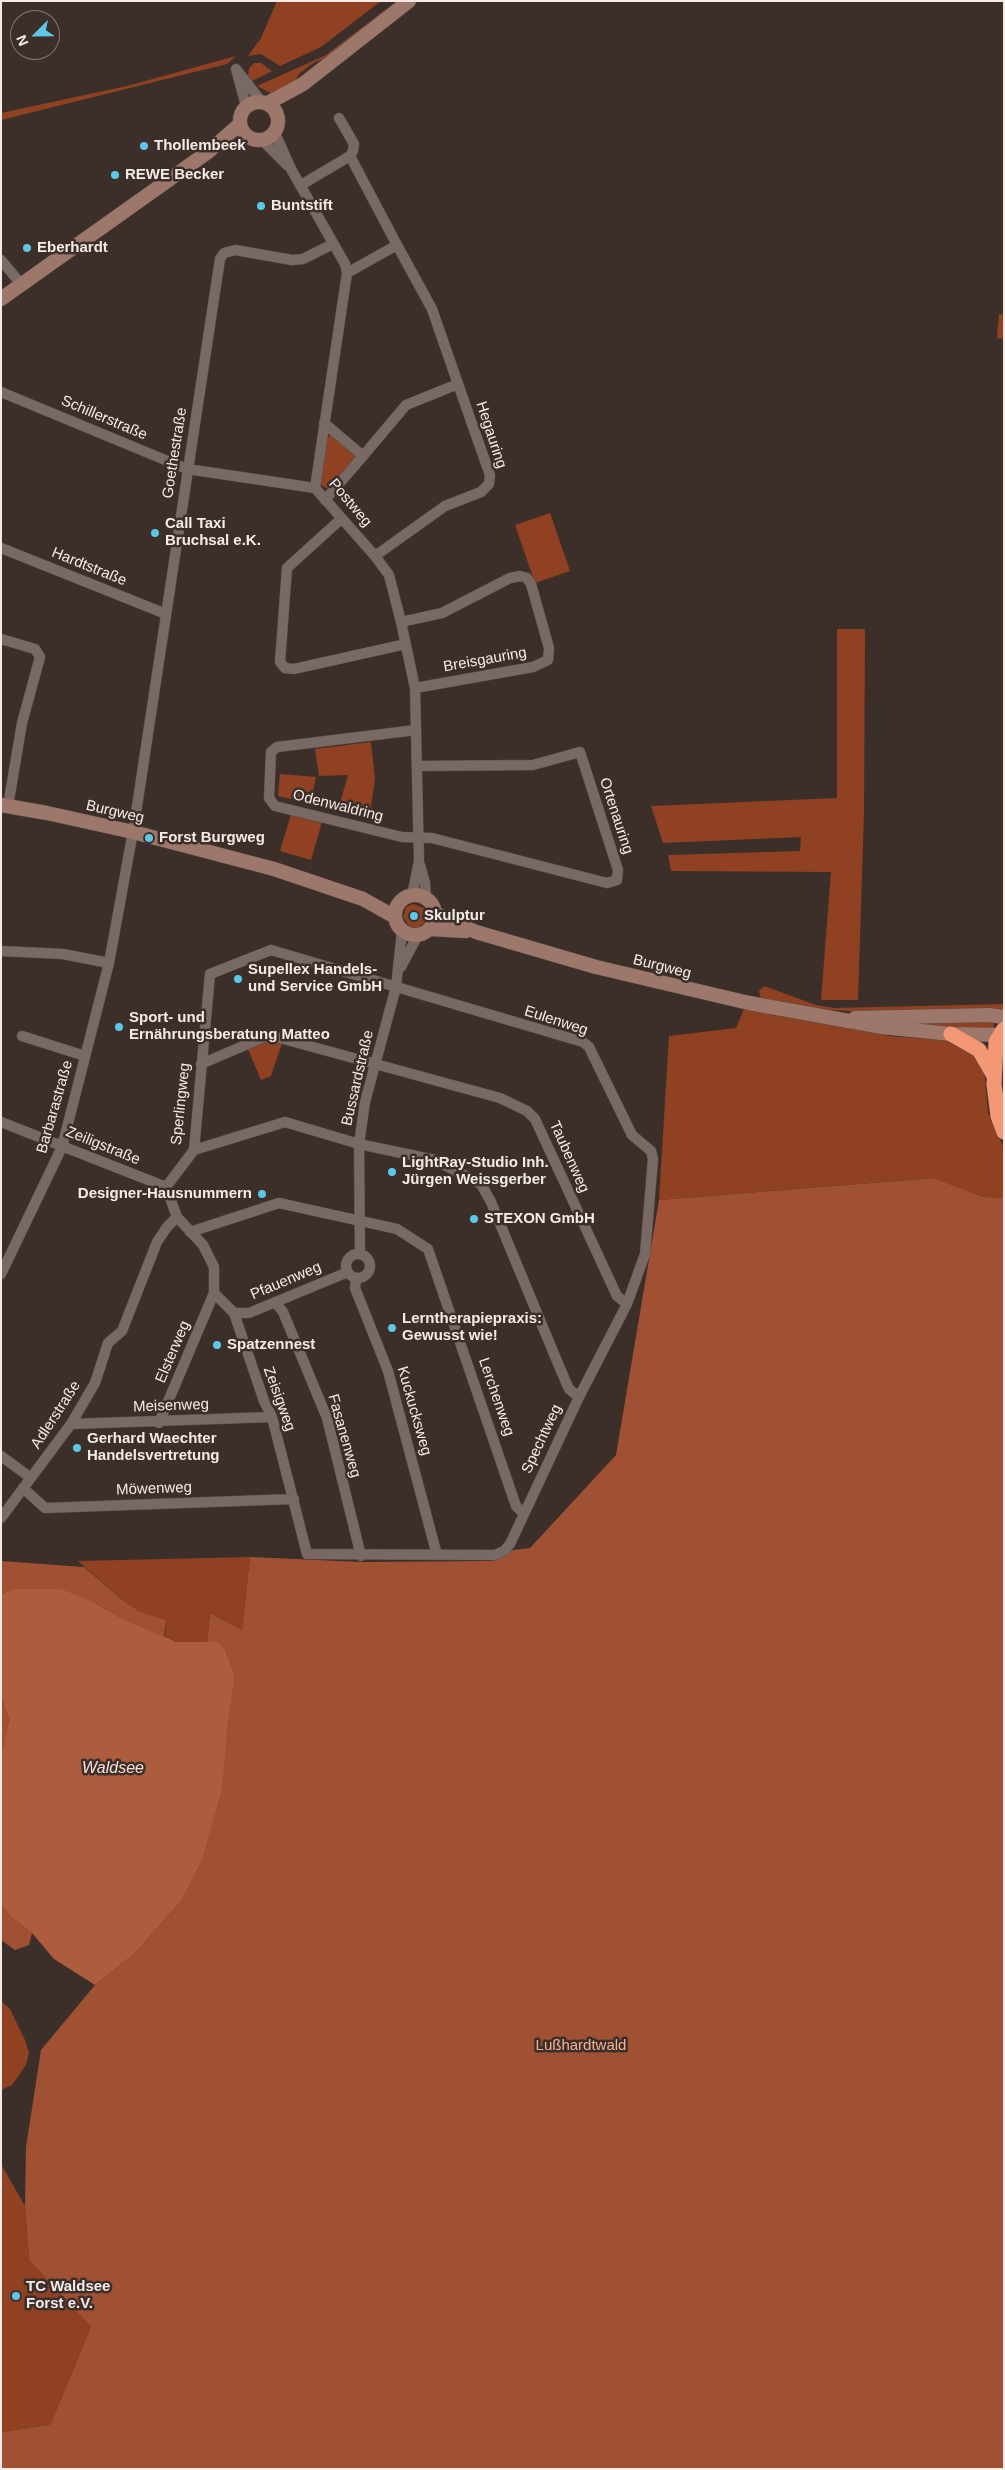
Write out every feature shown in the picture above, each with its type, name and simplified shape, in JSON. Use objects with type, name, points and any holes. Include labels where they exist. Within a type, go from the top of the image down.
[{"type":"highway","points":[[1002,1033],[995,1049],[994,1077],[998,1116],[1004,1132]]},
{"type":"highway","points":[[951,1034],[979,1050],[986,1059],[994,1077]]},
{"type":"street","points":[[246,106],[269,106],[303,84],[409,1]]},
{"type":"street","points":[[262,140],[275,132],[278,126],[269,106],[236,69],[246,106],[241,115],[244,130],[262,140],[291,168]]},
{"type":"street","points":[[301,185],[350,156],[354,144],[340,118]]},
{"type":"street","points":[[1,300],[208,152],[244,130]]},
{"type":"street","points":[[275,132],[291,168],[345,264],[347,274],[397,245]]},
{"type":"street","points":[[325,500],[406,405],[458,384],[432,309],[350,156]]},
{"type":"street","name":"Goethestraße","points":[[133,832],[220,259],[224,253],[235,250],[292,260],[303,259],[333,244]]},
{"type":"street","points":[[1,260],[21,284]]},
{"type":"street","name":"Postweg","points":[[347,274],[315,488],[375,556],[389,575],[415,688],[419,861],[425,883],[426,899]]},
{"type":"street","name":"Hegauring","points":[[375,556],[445,506],[481,492],[489,484],[490,475],[458,384]]},
{"type":"street","name":"Schillerstraße","points":[[1,392],[188,469],[315,488]]},
{"type":"street","points":[[324,423],[363,456]]},
{"type":"street","points":[[341,519],[287,568],[280,662],[285,668],[294,669],[406,644]]},
{"type":"street","name":"Hardtstraße","points":[[1,548],[166,614]]},
{"type":"street","name":"Breisgauring","points":[[401,622],[442,613],[510,578],[520,576],[527,578],[531,584],[550,648],[548,660],[533,667],[415,688]]},
{"type":"street","points":[[1,639],[35,649],[40,657],[22,723],[5,806]]},
{"type":"street","name":"Odenwaldring","points":[[416,730],[277,747],[271,752],[269,798],[275,806],[402,837],[418,837]]},
{"type":"street","name":"Ortenauring","points":[[416,766],[533,765],[580,752],[619,875],[613,882],[607,883],[432,838],[418,837]]},
{"type":"street","name":"Burgweg","points":[[5,806],[133,832],[274,869],[397,910]]},
{"type":"street","name":"Barbarastraße","points":[[1,1274],[62,1146],[109,963],[133,832]]},
{"type":"street","name":"Postweg","points":[[412,896],[419,861]]},
{"type":"street","points":[[402,931],[397,910],[412,896],[426,899],[434,913],[434,919],[424,932]]},
{"type":"street","name":"Burgweg","points":[[434,913],[476,932],[596,967],[748,1004],[882,1027],[951,1034],[1002,1033]]},
{"type":"street","name":"Burgweg","points":[[402,931],[476,932]]},
{"type":"street","name":"Bussardstraße","points":[[360,1254],[358,1219],[359,1144],[365,1102],[400,970],[402,931]]},
{"type":"street","name":"Bussardstraße","points":[[400,970],[424,932]]},
{"type":"street","name":"Sperlingweg","points":[[166,1188],[194,1150],[210,974],[271,950],[396,987]]},
{"type":"street","points":[[1,951],[63,954],[109,963]]},
{"type":"street","name":"Eulenweg","points":[[396,987],[583,1042],[589,1047],[632,1135],[651,1151]]},
{"type":"street","name":"Burgweg","points":[[843,1019],[880,1016],[989,1015],[1004,1017]]},
{"type":"street","name":"Barbarastraße","points":[[22,1036],[85,1056]]},
{"type":"street","name":"Taubenweg","points":[[201,1064],[269,1036],[376,1063],[500,1098],[527,1111],[536,1119],[617,1296],[627,1304]]},
{"type":"street","name":"Zeiligstraße","points":[[1,1122],[166,1188]]},
{"type":"street","points":[[194,1150],[285,1122],[359,1144],[435,1160],[481,1184],[491,1202],[562,1374],[570,1390],[579,1397]]},
{"type":"street","name":"Spechtweg","points":[[307,1554],[361,1556],[495,1554],[504,1551],[510,1544],[579,1397],[627,1304],[645,1254],[651,1151]]},
{"type":"street","points":[[166,1188],[177,1217],[203,1245],[214,1267],[214,1292]]},
{"type":"street","name":"Lerchenweg","points":[[190,1232],[279,1203],[397,1229],[428,1249],[516,1506],[523,1514]]},
{"type":"street","name":"Adlerstraße","points":[[1,1518],[71,1424],[95,1383],[108,1343],[122,1331],[157,1242],[167,1227],[177,1217]]},
{"type":"street","points":[[360,1254],[367,1258],[369,1270],[364,1276],[352,1275],[348,1261],[353,1256],[360,1254]]},
{"type":"street","name":"Pfauenweg","points":[[234,1313],[249,1313],[352,1275]]},
{"type":"street","name":"Kuckucksweg","points":[[352,1275],[355,1288],[388,1371],[437,1555]]},
{"type":"street","name":"Zeisigweg","points":[[214,1292],[234,1313],[264,1402],[272,1417],[307,1554]]},
{"type":"street","name":"Elsterweg","points":[[160,1423],[214,1292]]},
{"type":"street","name":"Fasanenweg","points":[[275,1302],[283,1312],[327,1418],[361,1556]]},
{"type":"street","name":"Meisenweg","points":[[71,1424],[160,1423],[272,1417]]},
{"type":"street","points":[[1,1456],[30,1478]]},
{"type":"street","name":"Möwenweg","points":[[23,1488],[45,1508],[294,1498]]},
{"type":"shaded area","points":[[277,1],[381,1],[321,47],[280,66],[261,54],[248,56],[261,38]]},
{"type":"shaded area","points":[[386,9],[388,12],[326,58],[315,62],[300,73],[294,82],[274,95],[257,86],[326,55]]},
{"type":"shaded area","points":[[236,56],[227,64],[1,120],[1,113],[127,86]]},
{"type":"shaded area","points":[[254,63],[261,63],[272,71],[252,81],[248,75],[249,68]]},
{"type":"shaded area","points":[[999,314],[1004,315],[1004,339],[997,338]]},
{"type":"shaded area","points":[[332,436],[354,453],[356,457],[333,486],[327,488],[322,486],[320,480],[326,439]]},
{"type":"shaded area","points":[[550,513],[570,571],[535,583],[515,525]]},
{"type":"shaded area","points":[[837,629],[865,629],[864,814],[858,1000],[821,1000],[831,872],[671,871],[668,855],[800,851],[801,837],[663,843],[651,806],[837,798]]},
{"type":"shaded area","points":[[371,742],[375,779],[369,819],[338,810],[348,775],[319,776],[315,749]]},
{"type":"shaded area","points":[[280,774],[316,777],[310,803],[278,796]]},
{"type":"shaded area","points":[[291,814],[322,822],[311,860],[280,851]]},
{"type":"shaded area","points":[[413,904],[424,908],[427,916],[424,923],[417,928],[409,926],[403,917],[406,907]]},
{"type":"shaded area","points":[[764,986],[816,1005],[834,1008],[1004,1004],[1004,1010],[865,1012],[814,1009],[761,1000],[759,991]]},
{"type":"shaded area","points":[[744,1009],[854,1026],[889,1036],[955,1041],[970,1048],[984,1067],[988,1113],[1004,1148],[1004,1198],[984,1197],[932,1178],[659,1200],[669,1036],[736,1028]]},
{"type":"shaded area","points":[[872,1021],[993,1021],[994,1027],[988,1031]]},
{"type":"shaded area","points":[[270,1039],[282,1043],[271,1076],[261,1080],[247,1047]]},
{"type":"shaded area","points":[[250,1557],[242,1630],[210,1613],[207,1642],[178,1642],[165,1637],[166,1620],[139,1611],[121,1599],[78,1561]]},
{"type":"shaded area","points":[[1,2001],[10,2009],[29,2053],[26,2065],[12,2085],[1,2090]]},
{"type":"shaded area","points":[[1,2164],[25,2206],[29,2260],[91,2327],[50,2425],[1,2432]]},
{"type":"green space","name":"Lußhardtwald","points":[[933,1178],[984,1197],[1004,1198],[1004,2469],[1,2469],[1,2432],[50,2425],[91,2327],[29,2260],[25,2206],[26,2147],[41,2050],[95,1985],[135,1953],[182,1900],[201,1863],[235,1675],[225,1649],[219,1642],[207,1642],[210,1613],[242,1630],[250,1557],[362,1562],[493,1561],[513,1550],[530,1548],[616,1455],[659,1200]]},
{"type":"green space","points":[[1,1561],[84,1567],[121,1599],[139,1611],[166,1620],[164,1637],[123,1619],[95,1603],[15,1589],[1,1594]]},
{"type":"green space","points":[[1,1696],[9,1720],[1,1755]]},
{"type":"green space","points":[[1,1904],[11,1917],[32,1933],[29,1945],[15,1950],[1,1940]]},
{"type":"water","name":"Waldsee","points":[[14,1589],[61,1589],[95,1603],[123,1619],[177,1642],[219,1642],[225,1649],[235,1675],[228,1719],[222,1789],[201,1863],[182,1900],[135,1953],[95,1985],[54,1959],[32,1933],[11,1917],[1,1904],[1,1755],[9,1720],[1,1696],[1,1594]]},
{"type":"place","name":"Thollembeek","points":[[144,146]]},
{"type":"place","name":"REWE Becker","points":[[115,175]]},
{"type":"place","name":"Buntstift","points":[[261,206]]},
{"type":"place","name":"Eberhardt","points":[[27,248]]},
{"type":"place","name":"Call Taxi Bruchsal e.K.","points":[[155,533]]},
{"type":"place","name":"Forst Burgweg","points":[[149,838]]},
{"type":"place","name":"Skulptur","points":[[414,916]]},
{"type":"place","name":"Supellex Handels- und Service GmbH","points":[[238,979]]},
{"type":"place","name":"Sport- und Ernährungsberatung Matteo","points":[[119,1027]]},
{"type":"place","name":"LightRay-Studio Inh. Jürgen Weissgerber","points":[[392,1172]]},
{"type":"place","name":"Designer-Hausnummern","points":[[262,1194]]},
{"type":"place","name":"STEXON GmbH","points":[[474,1219]]},
{"type":"place","name":"Lerntherapiepraxis: Gewusst wie!","points":[[392,1328]]},
{"type":"place","name":"Spatzennest","points":[[217,1345]]},
{"type":"place","name":"Gerhard Waechter Handelsvertretung","points":[[77,1448]]},
{"type":"place","name":"TC Waldsee Forst e.V.","points":[[16,2296]]}]
